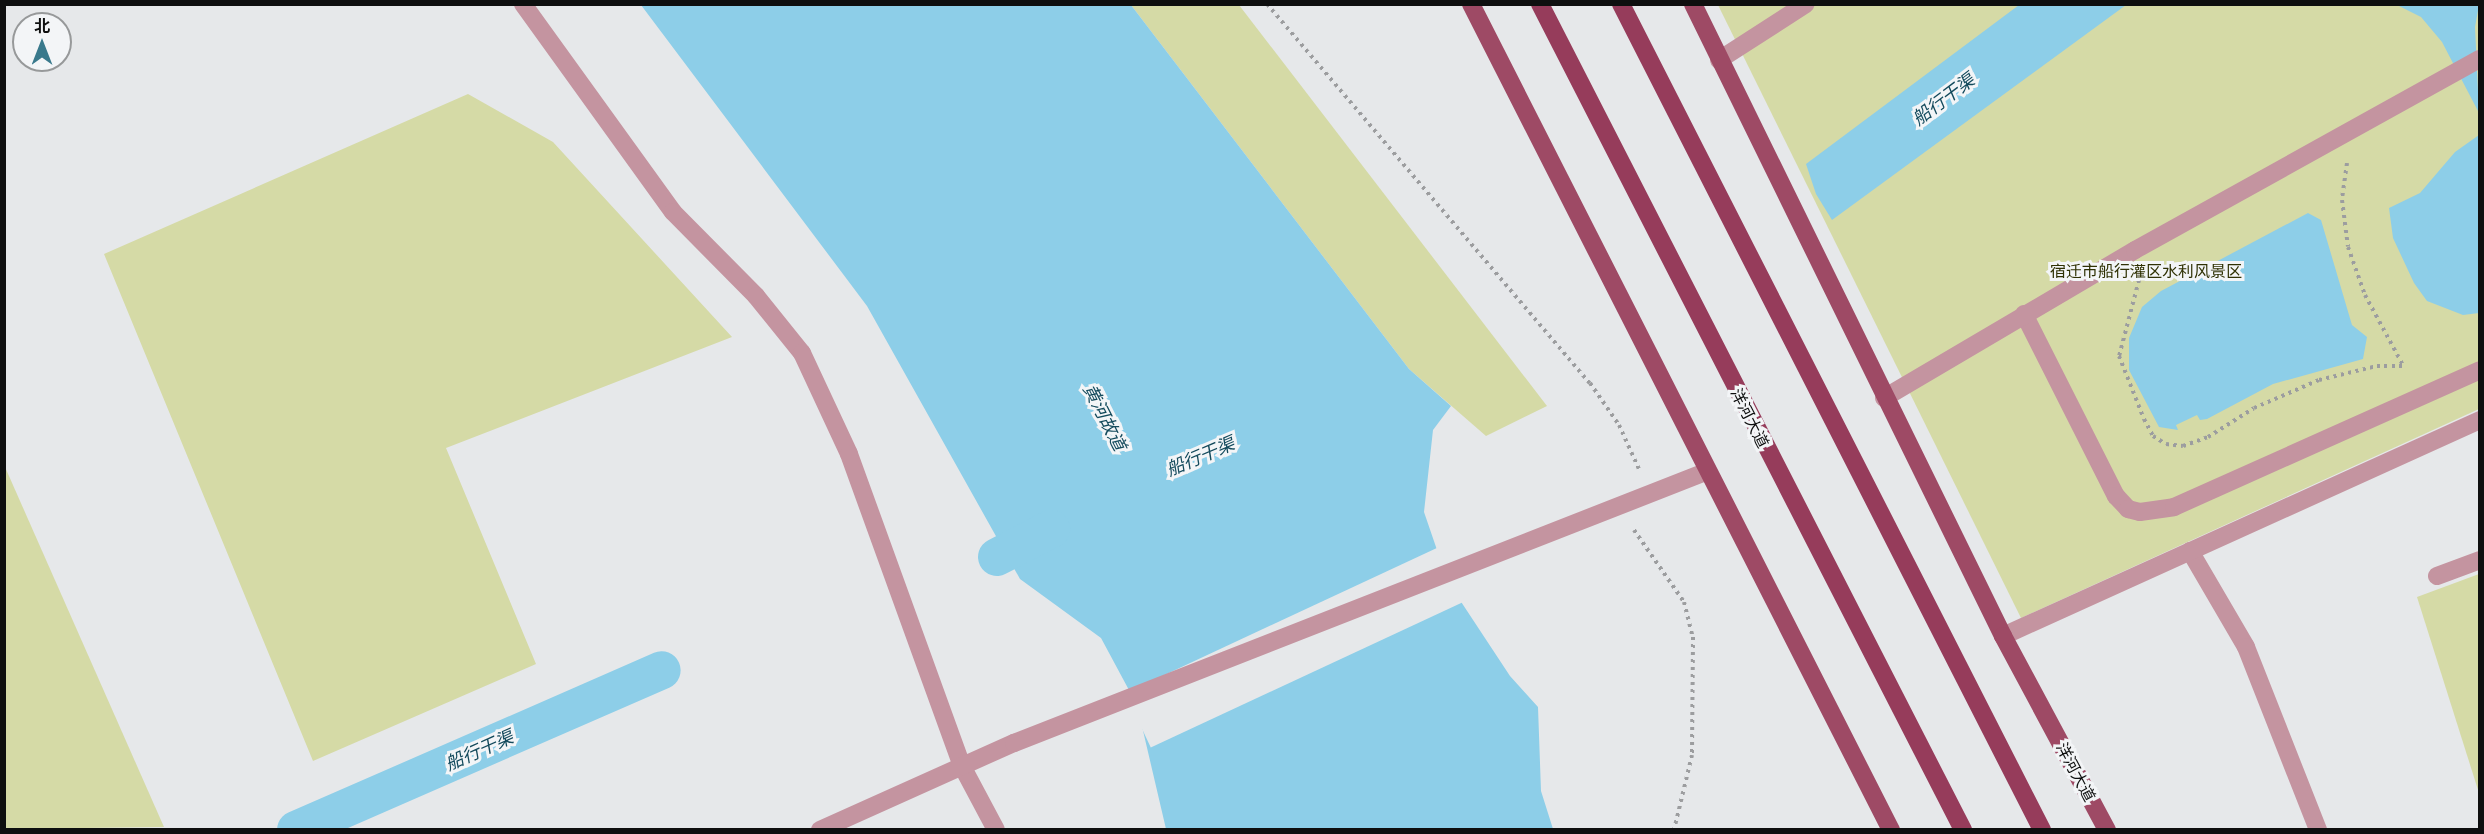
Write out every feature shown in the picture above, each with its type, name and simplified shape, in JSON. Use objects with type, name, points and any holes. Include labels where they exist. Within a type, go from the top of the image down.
[{"type":"highway","name":"洋河大道","points":[[1540,4],[1963,830]]},
{"type":"highway","points":[[1621,4],[2042,830]]},
{"type":"main road","points":[[1470,4],[1891,830]]},
{"type":"main road","name":"洋河大道","points":[[1693,4],[1884,398],[2003,636],[2107,830]]},
{"type":"street","points":[[523,4],[673,212],[756,296],[802,353],[849,454],[962,766],[996,830]]},
{"type":"street","points":[[1719,60],[1806,4]]},
{"type":"street","points":[[1884,398],[2135,250],[2480,59]]},
{"type":"street","points":[[2024,314],[2116,496],[2128,509],[2140,512],[2174,507],[2480,370]]},
{"type":"street","points":[[2003,636],[2480,420]]},
{"type":"street","points":[[820,830],[1014,743],[1708,471]]},
{"type":"street","points":[[2190,551],[2246,647],[2318,830]]},
{"type":"street","points":[[2437,576],[2480,560]]},
{"type":"path","points":[[1267,4],[1590,383],[1619,425],[1650,494]]},
{"type":"path","points":[[2351,130],[2342,200],[2348,247],[2365,295],[2420,397]]},
{"type":"path","points":[[2135,250],[2141,274],[2119,356],[2148,428],[2166,444],[2183,446],[2208,437],[2254,408],[2319,380],[2377,366],[2404,366]]},
{"type":"path","points":[[1622,505],[1644,550],[1667,573],[1684,602],[1693,637],[1692,755],[1674,830]]},
{"type":"green space","points":[[1131,5],[1239,5],[1547,406],[1486,436],[1409,369]]},
{"type":"green space","name":"宿迁市船行灌区水利风景区","points":[[1718,5],[2479,5],[2479,409],[2021,618]]},
{"type":"green space","points":[[468,94],[553,142],[732,337],[446,448],[536,664],[313,761],[104,254]]},
{"type":"green space","points":[[5,467],[164,827],[5,829]]},
{"type":"green space","points":[[2480,574],[2479,793],[2417,597]]},
{"type":"water","name":"黄河故道","points":[[641,5],[1131,5],[1409,369],[1451,406],[1433,430],[1424,512],[1448,582],[1510,676],[1538,707],[1541,791],[1553,829],[1166,829],[1137,705],[1101,638],[1020,579],[867,306]]},
{"type":"water","points":[[2019,5],[2126,5],[1832,220],[1816,194],[1806,164]]},
{"type":"water","points":[[2397,5],[2479,5],[2475,27],[2479,113],[2442,42],[2421,17]]},
{"type":"water","points":[[2479,135],[2479,313],[2463,315],[2427,301],[2414,283],[2393,238],[2389,208],[2420,193],[2455,152]]},
{"type":"water","points":[[2308,213],[2321,220],[2352,325],[2367,337],[2363,359],[2273,384],[2207,419],[2200,420],[2197,415],[2176,425],[2178,430],[2159,427],[2129,370],[2129,338],[2142,307],[2161,291]]},
{"type":"pier","points":[[1439,547],[1464,601],[1151,748],[1125,693]]},
{"type":"waterway","name":"船行干渠","points":[[997,557],[1051,529]]},
{"type":"waterway","name":"船行干渠","points":[[296,830],[662,670]]}]
